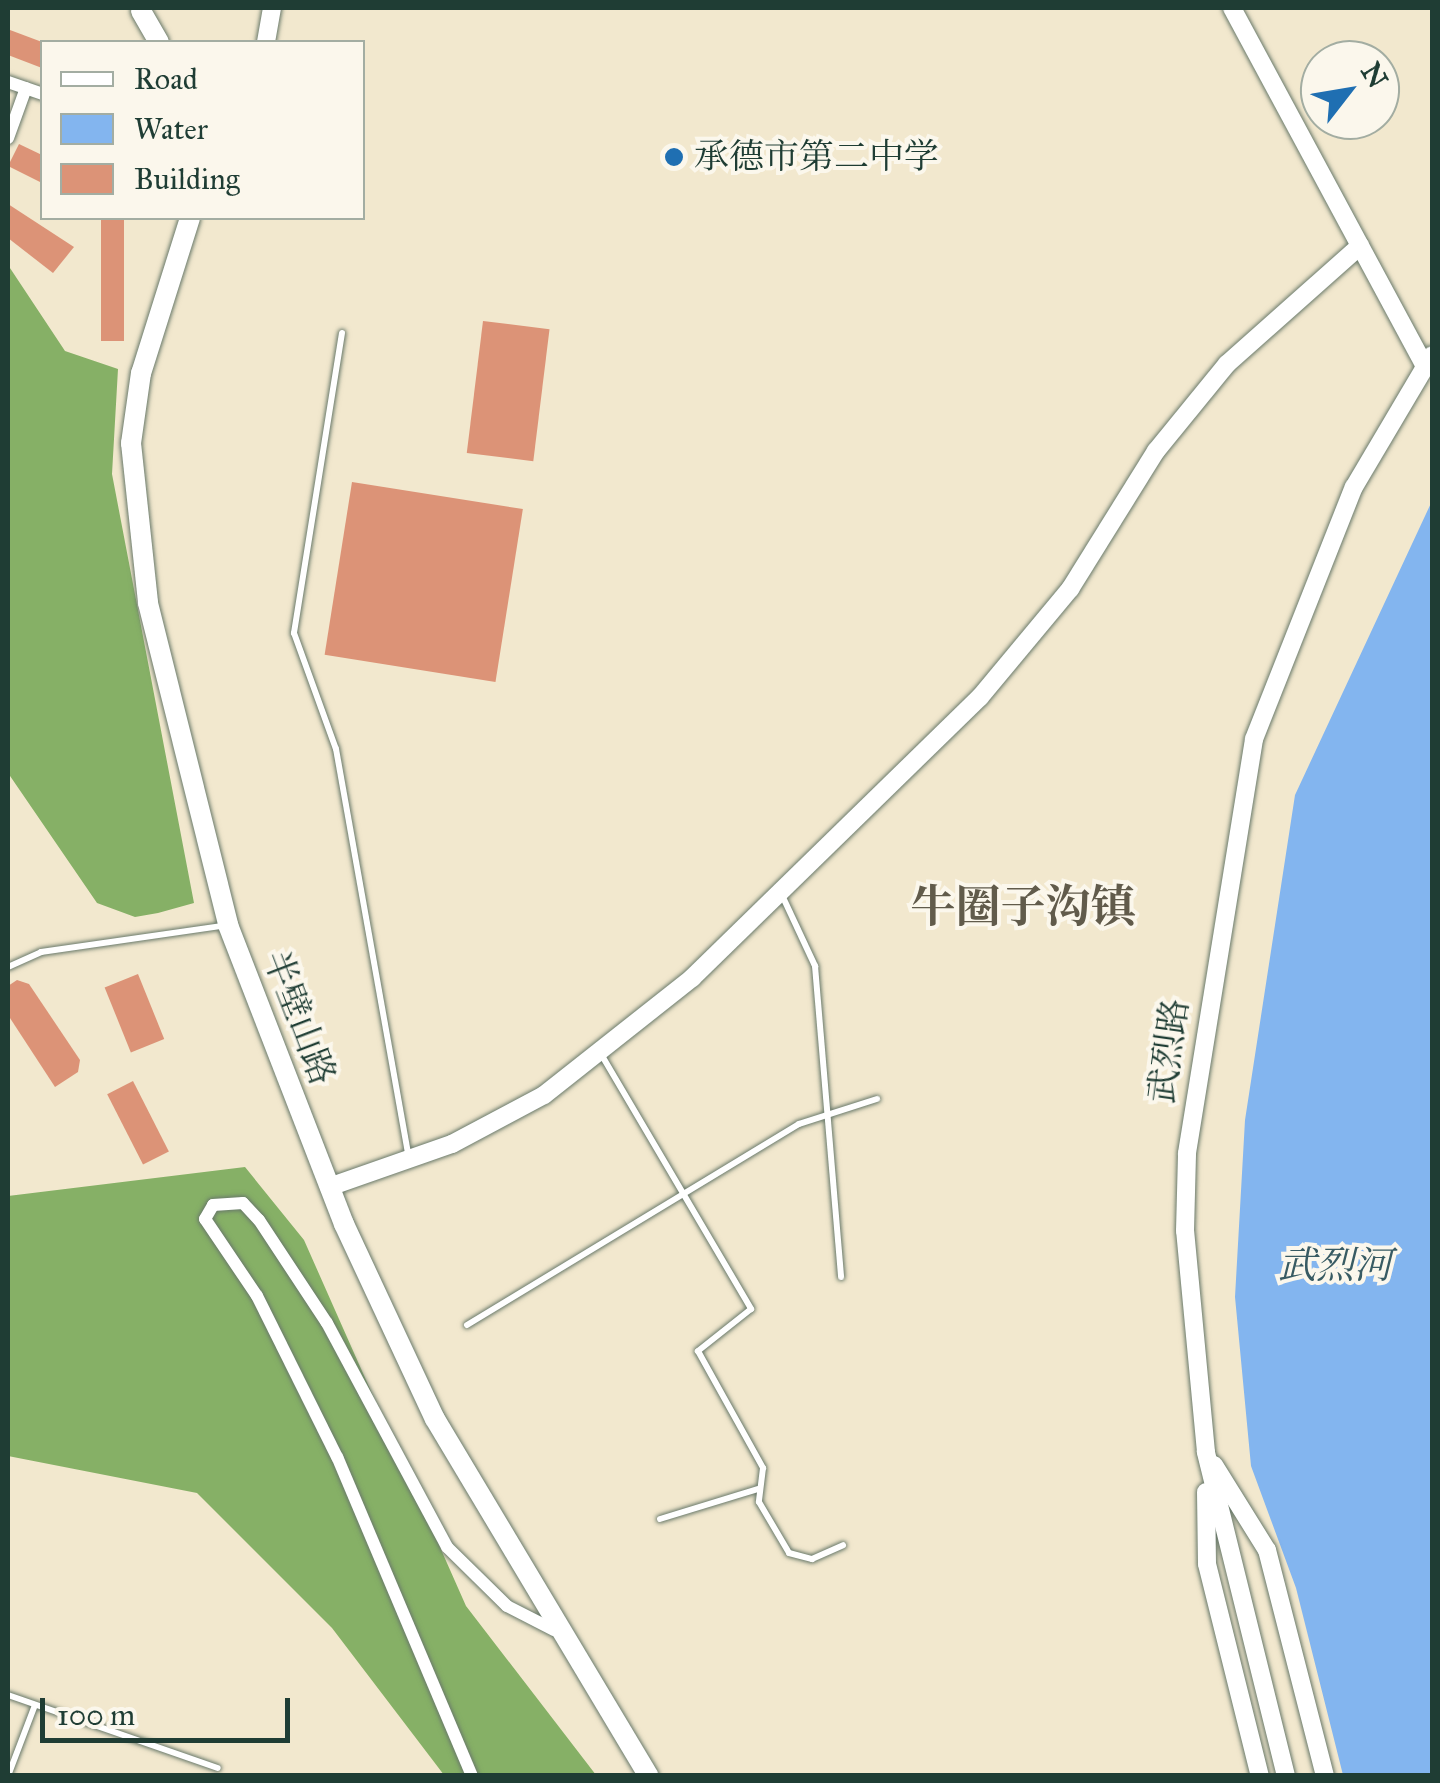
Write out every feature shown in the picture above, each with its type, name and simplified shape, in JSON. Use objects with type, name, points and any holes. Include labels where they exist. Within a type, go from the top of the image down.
[{"type":"main road","points":[[266,40],[272,8]]},
{"type":"main road","points":[[1232,8],[1360,246],[1430,361]]},
{"type":"main road","points":[[141,11],[158,40]]},
{"type":"main road","name":"半壁山路","points":[[189,220],[140,372],[130,443],[148,603],[228,925],[329,1187],[435,1419],[554,1630],[649,1776]]},
{"type":"main road","points":[[329,1187],[410,1159],[544,1095],[600,1053],[780,892],[980,696],[1070,590],[1156,451],[1227,364],[1360,246]]},
{"type":"main road","name":"武烈路","points":[[1286,1776],[1206,1452],[1187,1268],[1187,1152],[1254,740],[1354,487],[1430,361]]},
{"type":"main road","points":[[1206,1452],[1207,1564],[1260,1776]]},
{"type":"main road","points":[[1206,1452],[1267,1550],[1325,1776]]},
{"type":"street","points":[[8,82],[40,93]]},
{"type":"street","points":[[8,138],[26,88]]},
{"type":"street","points":[[472,1776],[337,1457],[256,1296],[206,1219],[213,1205],[242,1203],[259,1220],[327,1323],[447,1548],[506,1606],[554,1630]]},
{"type":"lane","points":[[342,333],[294,633],[336,749],[410,1159]]},
{"type":"lane","points":[[780,892],[815,966],[841,1277]]},
{"type":"lane","points":[[8,967],[41,952],[228,925]]},
{"type":"lane","points":[[600,1053],[752,1309],[698,1351],[763,1468],[758,1489],[790,1553],[812,1559],[843,1545]]},
{"type":"lane","points":[[467,1324],[827,1111],[876,1099]]},
{"type":"lane","points":[[660,1520],[758,1489]]},
{"type":"lane","points":[[8,1695],[218,1768]]},
{"type":"lane","points":[[8,1776],[35,1705]]},
{"type":"green space","points":[[8,265],[65,351],[118,369],[112,474],[194,903],[158,913],[135,917],[97,903],[8,773]]},
{"type":"green space","points":[[245,1167],[304,1240],[466,1606],[596,1775],[444,1775],[332,1628],[197,1493],[8,1456],[8,1196]]},
{"type":"water","name":"武烈河","points":[[1432,501],[1432,1775],[1343,1775],[1296,1588],[1251,1466],[1235,1297],[1245,1120],[1295,795]]},
{"type":"building","points":[[10,30],[40,41],[40,67],[8,55]]},
{"type":"building","points":[[19,144],[40,154],[40,182],[8,166]]},
{"type":"building","points":[[8,204],[74,247],[53,273],[8,238]]},
{"type":"building","points":[[101,220],[124,220],[124,341],[101,341]]},
{"type":"building","points":[[483,321],[550,329],[533,461],[467,453]]},
{"type":"building","points":[[352,482],[523,509],[495,682],[325,655]]},
{"type":"building","points":[[138,974],[164,1039],[131,1052],[105,987]]},
{"type":"building","points":[[17,980],[29,984],[80,1060],[78,1072],[55,1087],[8,1015],[8,986]]},
{"type":"building","points":[[133,1081],[169,1151],[143,1165],[107,1094]]},
{"type":"place","name":"承德市第二中学","points":[[674,157]]},
{"type":"district","name":"牛圈子沟镇","points":[[1023,907]]}]
